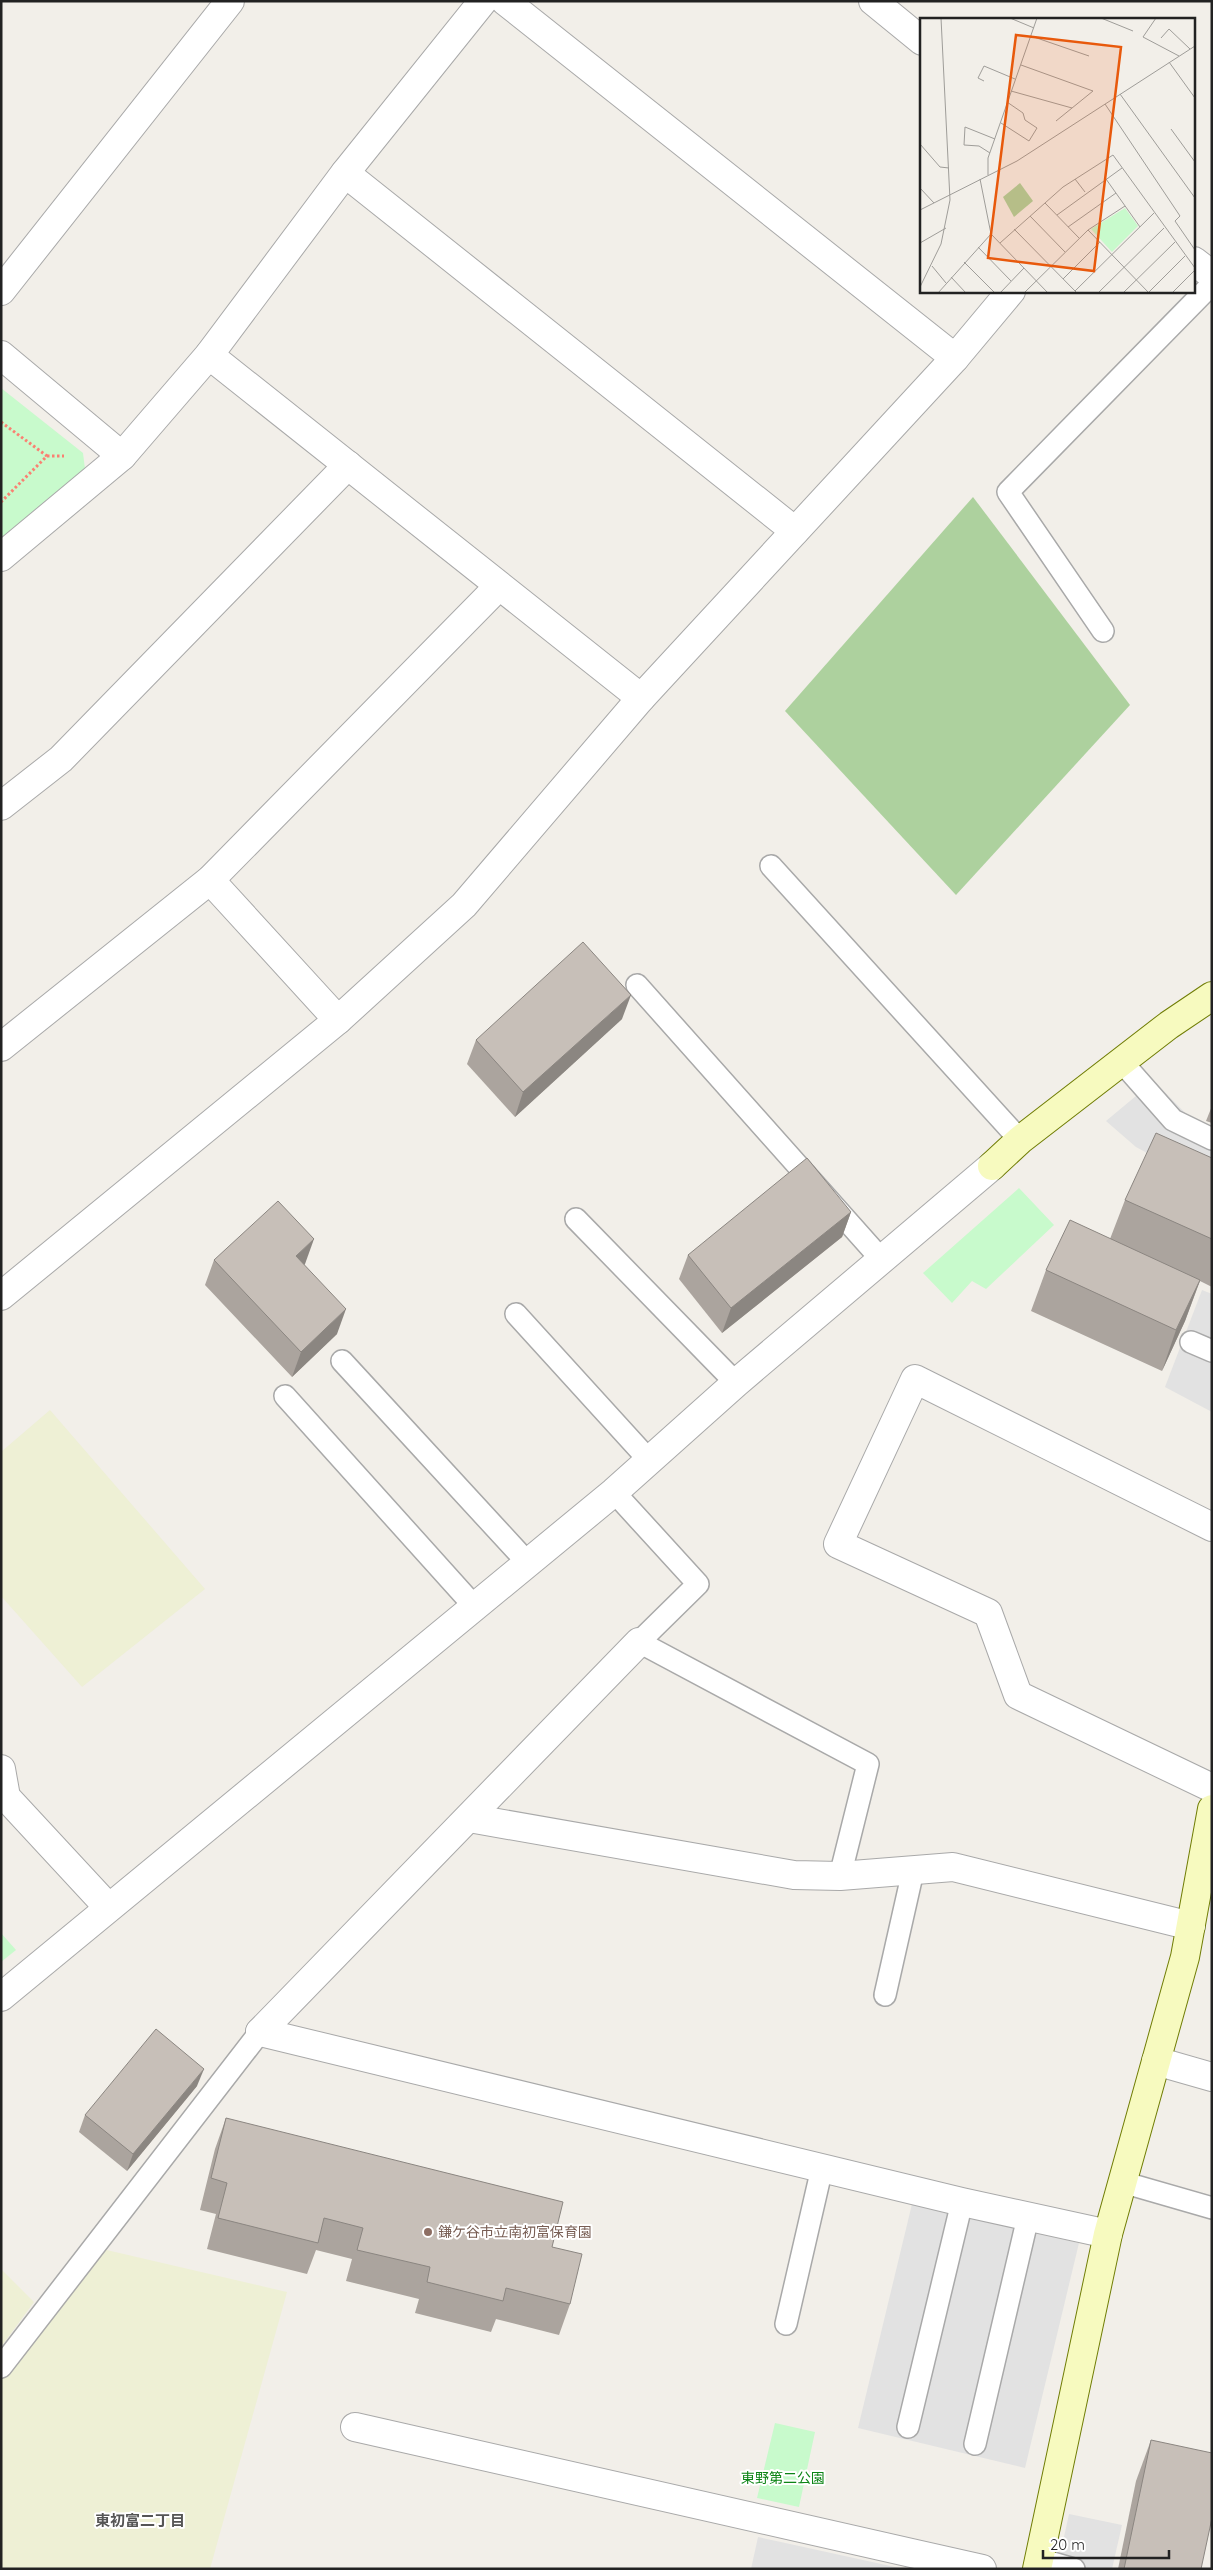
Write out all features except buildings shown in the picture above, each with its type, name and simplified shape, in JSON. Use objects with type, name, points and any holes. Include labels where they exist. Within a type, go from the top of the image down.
[{"type":"street","points":[[1,291],[230,1]]},
{"type":"street","points":[[1,557],[122,456],[209,355],[345,173],[482,1]]},
{"type":"street","points":[[505,1],[955,358]]},
{"type":"street","points":[[873,1],[920,39]]},
{"type":"street","points":[[345,173],[795,531]]},
{"type":"street","points":[[1196,263],[1212,276]]},
{"type":"street","points":[[1,1296],[338,1020],[464,904],[640,698],[955,358],[1010,292]]},
{"type":"street","points":[[1,355],[122,456]]},
{"type":"street","points":[[209,355],[640,698]]},
{"type":"street","points":[[1,806],[61,760],[348,465]]},
{"type":"street","points":[[1,1047],[210,880],[498,586]]},
{"type":"street","points":[[210,880],[338,1020]]},
{"type":"street","points":[[1,1997],[614,1492],[648,1459],[992,1166],[1020,1140],[1169,1024],[1212,996]]},
{"type":"street","points":[[1212,1527],[915,1379],[838,1544],[988,1613],[1018,1695],[1212,1788]]},
{"type":"street","points":[[260,2032],[639,1642]]},
{"type":"street","points":[[1,1768],[6,1796],[108,1907]]},
{"type":"street","points":[[1038,2564],[1108,2234],[1186,1957],[1212,1809]]},
{"type":"street","points":[[469,1818],[794,1875],[840,1876],[954,1867],[1191,1926]]},
{"type":"street","points":[[260,2032],[962,2202],[1108,2234]]},
{"type":"street","points":[[1156,2061],[1212,2077]]},
{"type":"street","points":[[355,2427],[982,2569]]},
{"type":"lane","points":[[1103,631],[1008,492],[1212,284]]},
{"type":"lane","points":[[771,866],[1020,1140]]},
{"type":"lane","points":[[637,985],[881,1259]]},
{"type":"lane","points":[[1121,1061],[1172,1120],[1212,1139]]},
{"type":"lane","points":[[576,1219],[736,1383]]},
{"type":"lane","points":[[516,1314],[648,1459]]},
{"type":"lane","points":[[1191,1342],[1212,1351]]},
{"type":"lane","points":[[342,1361],[527,1562]]},
{"type":"lane","points":[[285,1396],[474,1606]]},
{"type":"lane","points":[[614,1492],[698,1584],[639,1642],[868,1764],[840,1876]]},
{"type":"lane","points":[[885,1995],[913,1870]]},
{"type":"lane","points":[[1,2367],[260,2032]]},
{"type":"lane","points":[[786,2324],[822,2168]]},
{"type":"lane","points":[[1122,2182],[1212,2208]]},
{"type":"lane","points":[[908,2427],[962,2202]]},
{"type":"lane","points":[[975,2444],[1028,2217]]},
{"type":"lane","points":[[1038,2564],[1074,2569]]},
{"type":"path","points":[[1,422],[47,456],[1,502]]},
{"type":"green space","points":[[1,388],[83,453],[85,469],[1,541]]},
{"type":"green space","points":[[973,497],[1130,705],[956,895],[785,711]]},
{"type":"green space","points":[[1019,1188],[1054,1225],[986,1289],[972,1281],[952,1303],[923,1273]]},
{"type":"green space","points":[[50,1410],[205,1589],[82,1687],[1,1596],[1,1452]]},
{"type":"green space","points":[[1,1933],[16,1950],[1,1962]]},
{"type":"green space","points":[[98,2248],[287,2292],[210,2569],[1,2569],[1,2372]]},
{"type":"green space","points":[[1,2269],[34,2302],[1,2347]]},
{"type":"green space","name":"東野第二公園","points":[[775,2423],[815,2432],[799,2507],[757,2498]]},
{"type":"shaded area","points":[[1154,1081],[1189,1117],[1212,1127],[1212,1188],[1136,1147],[1106,1121]]},
{"type":"shaded area","points":[[1202,1290],[1212,1294],[1212,1412],[1165,1387]]},
{"type":"shaded area","points":[[912,2204],[1079,2243],[1025,2468],[858,2428]]},
{"type":"shaded area","points":[[1069,2514],[1122,2525],[1112,2569],[1057,2569]]},
{"type":"shaded area","points":[[758,2537],[904,2569],[751,2569]]},
{"type":"place","name":"鎌ケ谷市立南初富保育園","points":[[428,2232]]},
{"type":"district","name":"東初富二丁目","points":[[140,2521]]}]
